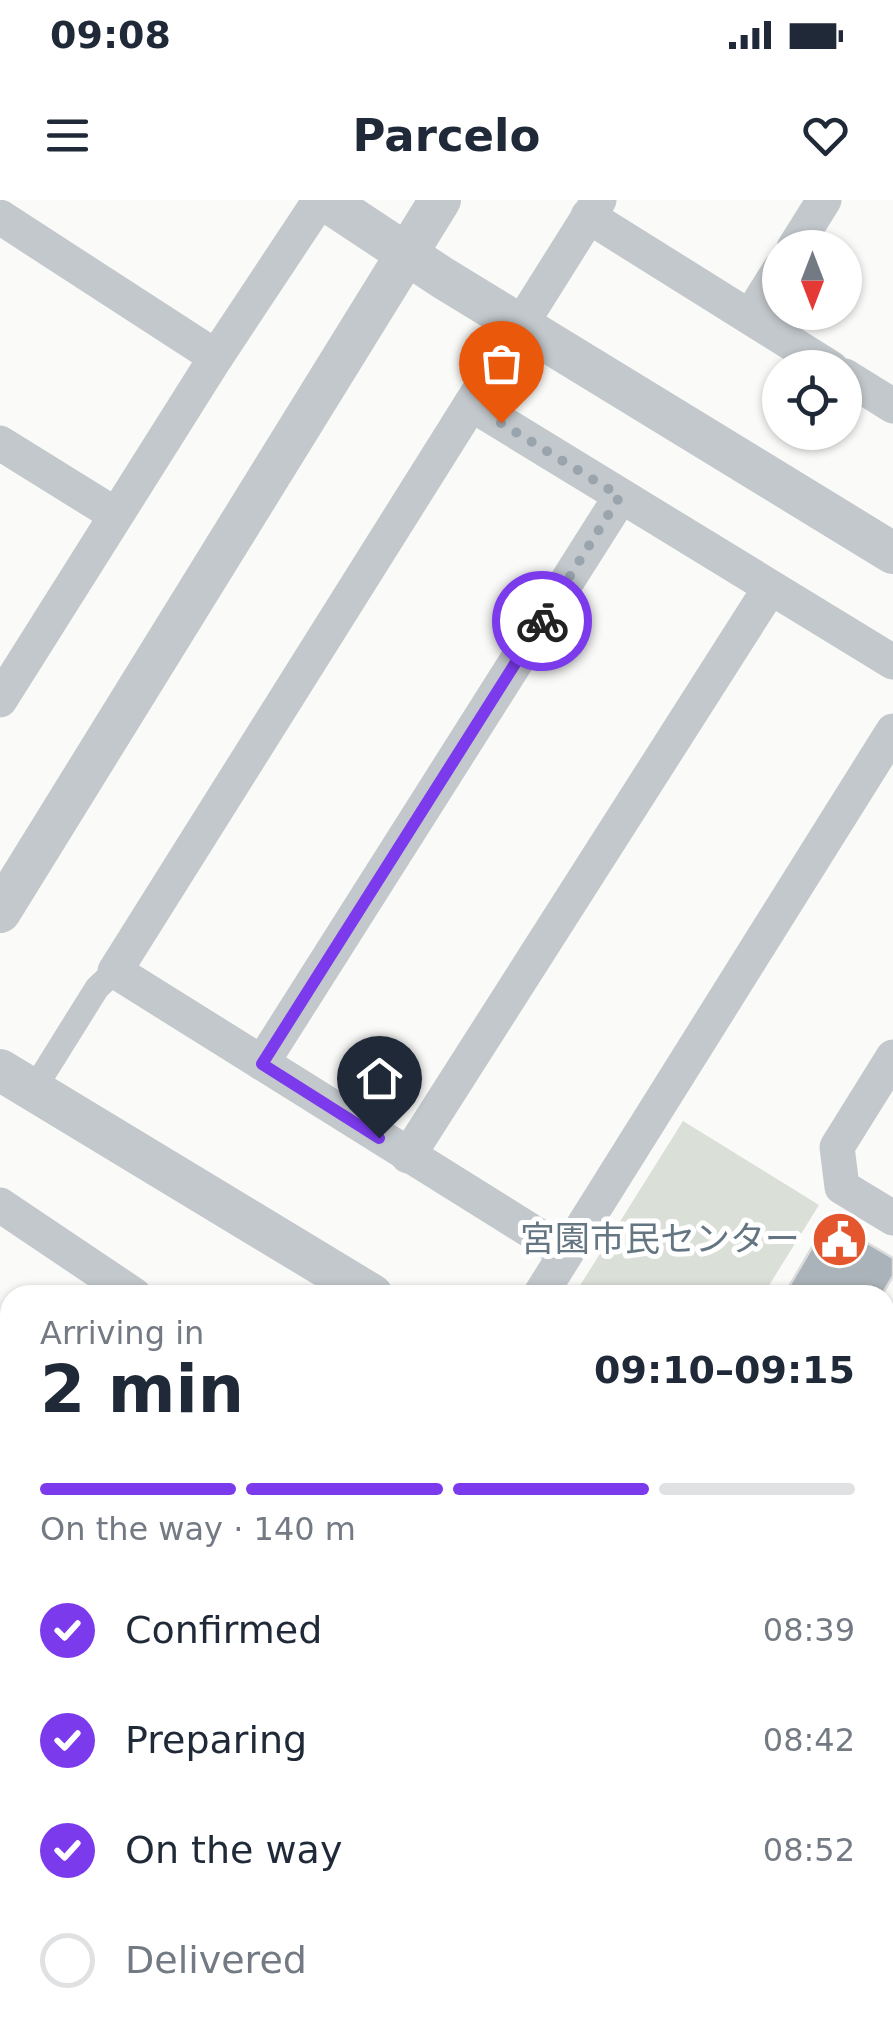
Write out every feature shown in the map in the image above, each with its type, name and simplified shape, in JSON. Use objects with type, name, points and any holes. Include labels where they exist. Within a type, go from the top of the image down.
[{"type":"street","points":[[3,688],[216,356],[323,200],[520,326],[893,553]]},
{"type":"street","points":[[0,912],[440,200]]},
{"type":"street","points":[[805,230],[824,200]]},
{"type":"street","points":[[44,1073],[97,988],[115,971],[594,208],[802,350]]},
{"type":"street","points":[[0,216],[216,356]]},
{"type":"street","points":[[750,317],[762,298]]},
{"type":"street","points":[[862,387],[893,406]]},
{"type":"street","points":[[472,404],[893,662]]},
{"type":"street","points":[[0,443],[116,514]]},
{"type":"street","points":[[262,1064],[620,496]]},
{"type":"street","points":[[408,1156],[770,588]]},
{"type":"street","points":[[546,1285],[893,731]]},
{"type":"street","points":[[115,971],[566,1253]]},
{"type":"street","points":[[893,1057],[836,1146],[842,1187],[893,1218]]},
{"type":"street","points":[[0,1070],[355,1285]]},
{"type":"street","points":[[0,1205],[119,1285]]},
{"type":"shaded area","points":[[683,1121],[819,1205],[769,1285],[580,1285]]},
{"type":"building","name":"宮園市民センター","points":[[828,1220],[893,1258],[893,1276],[888,1285],[790,1285]]},
{"type":"way so far","points":[[501,423],[620,496],[542,621]]},
{"type":"place","name":"宮園市民センター","points":[[839,1239]]},
{"type":"route","points":[[379,1138],[262,1064],[542,621]]}]
